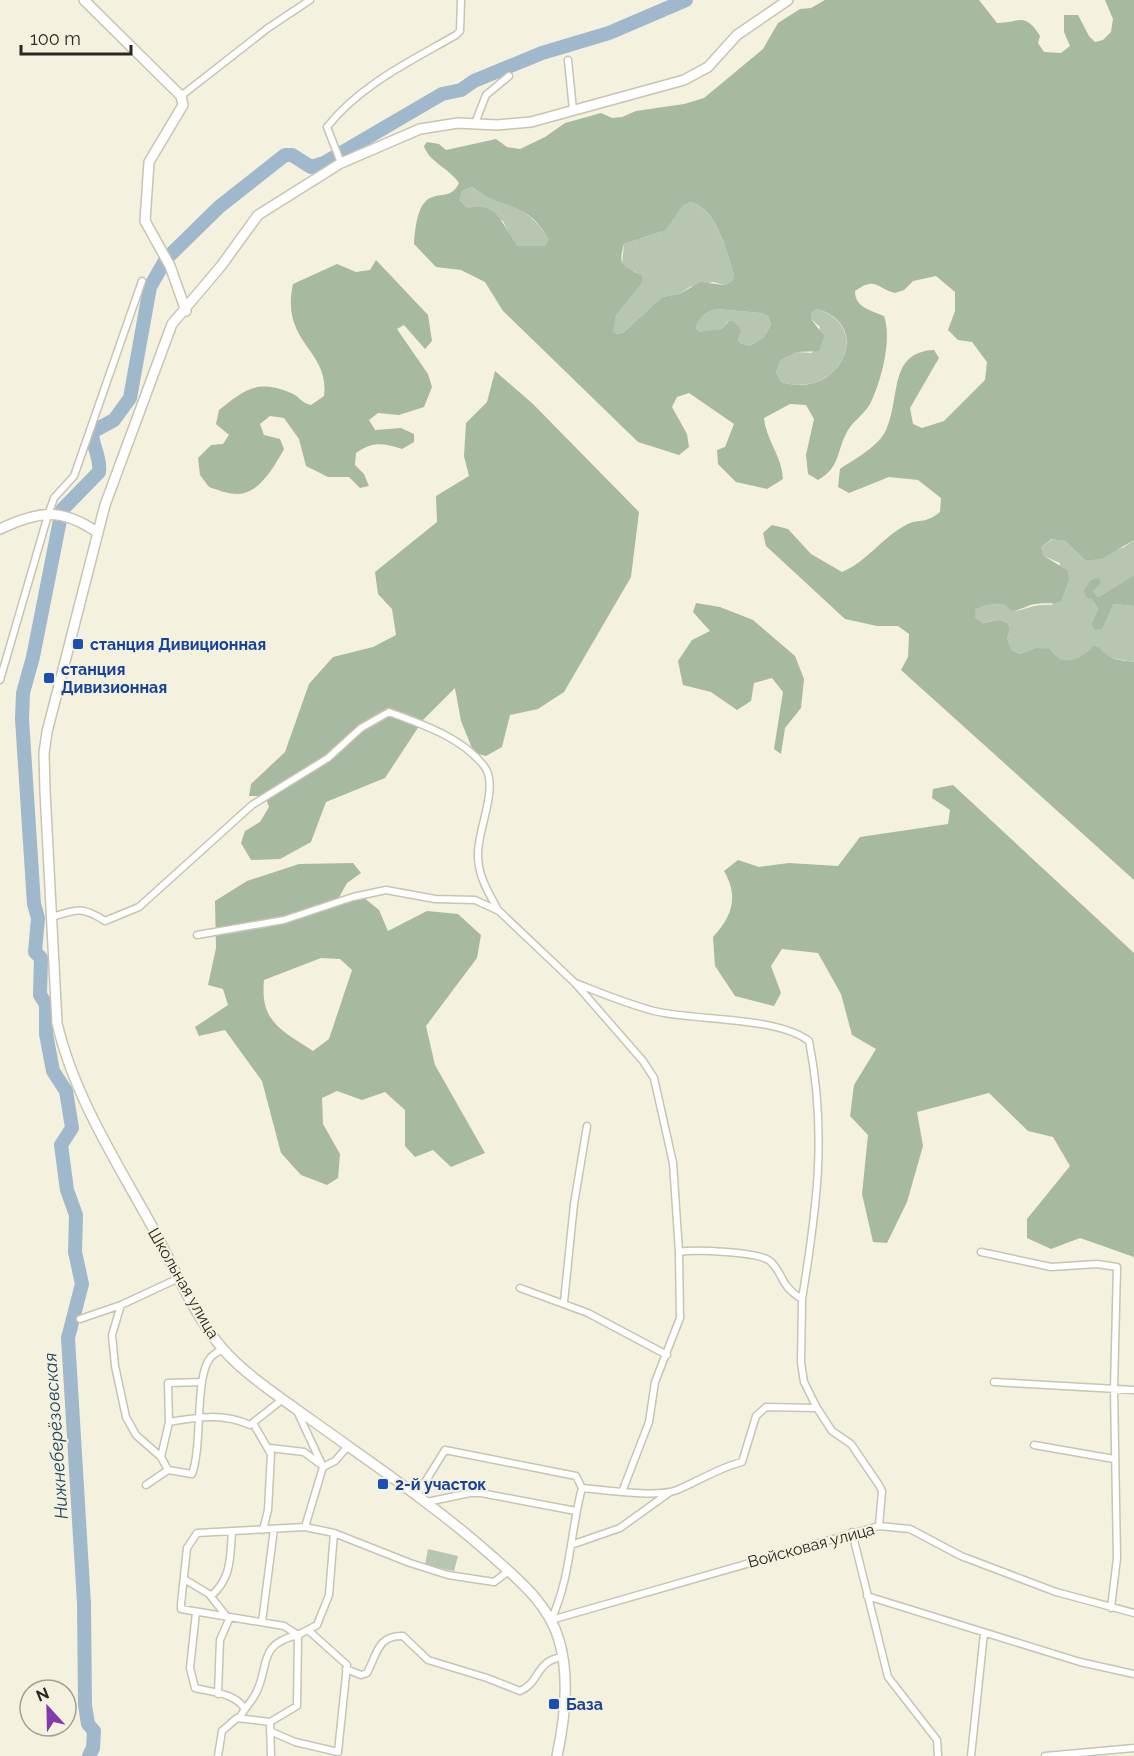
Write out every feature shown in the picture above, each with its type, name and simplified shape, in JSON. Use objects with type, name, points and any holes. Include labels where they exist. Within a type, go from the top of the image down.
[{"type":"street","points":[[84,0],[181,96],[183,105],[149,162],[145,221],[170,266],[186,310]]},
{"type":"street","points":[[181,96],[268,28],[310,0]]},
{"type":"street","points":[[341,163],[327,127],[372,87],[414,57],[456,35],[460,31],[461,0]]},
{"type":"street","name":"Школьная улица","points":[[551,1620],[526,1588],[509,1571],[451,1520],[283,1399],[223,1349],[179,1278],[83,1097],[63,1049],[57,1023],[44,753],[69,638],[105,505],[172,324],[186,310],[258,215],[341,163],[420,129],[437,125],[475,123],[516,124],[660,88],[696,76],[708,68],[737,35],[788,0]]},
{"type":"street","points":[[568,60],[573,110]]},
{"type":"street","points":[[475,123],[486,95],[509,76]]},
{"type":"street","points":[[0,680],[54,498],[74,476],[142,281]]},
{"type":"street","points":[[0,529],[29,515],[48,515],[79,519],[98,533]]},
{"type":"street","points":[[52,918],[74,910],[90,910],[105,921],[139,907],[252,805],[328,758],[361,728],[389,712],[434,729],[452,740],[484,766],[490,789],[478,847],[479,872],[499,911],[574,983],[643,1061],[654,1078],[673,1163],[679,1252],[680,1318],[655,1382],[649,1422],[622,1492]]},
{"type":"street","points":[[197,935],[284,920],[353,897],[386,890],[435,899],[475,900],[499,911]]},
{"type":"street","points":[[574,983],[656,1011],[717,1018],[791,1031],[809,1041],[818,1085],[821,1141],[814,1223],[802,1299],[801,1363],[804,1382],[817,1408],[832,1431],[851,1444],[882,1491],[879,1526]]},
{"type":"street","points":[[564,1302],[574,1204],[587,1126]]},
{"type":"street","points":[[679,1252],[692,1250],[759,1256],[771,1262],[783,1285],[802,1299]]},
{"type":"street","points":[[981,1252],[1052,1267],[1097,1263],[1117,1267],[1114,1459],[1118,1558],[1110,1608]]},
{"type":"street","points":[[80,1319],[121,1305],[179,1278]]},
{"type":"street","points":[[520,1288],[564,1302],[616,1326],[667,1355]]},
{"type":"street","points":[[121,1305],[112,1335],[114,1366],[126,1417],[136,1435],[161,1457],[168,1470]]},
{"type":"street","points":[[146,1485],[168,1470],[192,1474],[198,1459],[202,1382],[210,1358],[223,1349]]},
{"type":"street","points":[[161,1457],[169,1422],[168,1383],[202,1382]]},
{"type":"street","points":[[994,1382],[1134,1390]]},
{"type":"street","points":[[169,1422],[201,1417],[233,1418],[250,1425],[283,1399]]},
{"type":"street","points":[[572,1545],[620,1528],[672,1491],[714,1471],[742,1462],[756,1416],[766,1407],[817,1408]]},
{"type":"street","points":[[297,1409],[323,1467],[305,1527]]},
{"type":"street","points":[[253,1423],[270,1448],[271,1479],[263,1530]]},
{"type":"street","points":[[1034,1445],[1114,1459]]},
{"type":"street","points":[[323,1467],[335,1461],[348,1446]]},
{"type":"street","points":[[270,1448],[304,1452],[323,1467]]},
{"type":"street","points":[[417,1495],[441,1453],[450,1450],[576,1476],[582,1488],[562,1597],[551,1620],[562,1657],[565,1689],[563,1722],[557,1756]]},
{"type":"street","points":[[582,1488],[622,1492],[672,1491]]},
{"type":"street","points":[[427,1502],[470,1493],[481,1493],[576,1511]]},
{"type":"street","name":"Войсковая улица","points":[[551,1620],[879,1526],[910,1529],[961,1556],[1056,1592],[1134,1613]]},
{"type":"street","points":[[298,1635],[284,1626],[181,1610],[187,1548],[198,1533],[305,1527],[334,1533],[410,1563],[448,1575],[495,1582],[509,1571]]},
{"type":"street","points":[[262,1622],[274,1529]]},
{"type":"street","points":[[211,1596],[219,1589],[229,1572],[232,1531]]},
{"type":"street","points":[[852,1532],[888,1677],[937,1740],[938,1756]]},
{"type":"street","points":[[218,1756],[222,1731],[240,1717],[257,1691],[268,1654],[285,1639],[317,1625],[329,1595],[334,1533]]},
{"type":"street","points":[[184,1578],[211,1596],[228,1617]]},
{"type":"street","points":[[867,1596],[1080,1662],[1134,1674]]},
{"type":"street","points":[[196,1612],[189,1668],[195,1688],[238,1700],[245,1709]]},
{"type":"street","points":[[218,1694],[220,1640],[228,1617]]},
{"type":"street","points":[[270,1731],[295,1742],[338,1752],[347,1665],[308,1630]]},
{"type":"street","points":[[970,1756],[984,1633]]},
{"type":"street","points":[[240,1717],[270,1722],[297,1706],[298,1635]]},
{"type":"street","points":[[346,1669],[361,1675],[367,1673],[380,1643],[390,1636],[403,1636],[428,1660],[487,1677],[515,1692],[529,1685],[543,1665],[562,1657]]},
{"type":"street","points":[[270,1722],[271,1756]]},
{"type":"street","points":[[1045,1756],[1134,1748]]},
{"type":"green space","points":[[825,0],[979,0],[997,23],[1021,20],[1030,23],[1040,36],[1038,43],[1044,52],[1061,53],[1070,46],[1064,32],[1064,15],[1078,15],[1089,36],[1095,42],[1103,40],[1111,32],[1113,19],[1105,0],[1134,0],[1134,540],[1103,558],[1086,561],[1065,541],[1052,539],[1041,547],[1044,556],[1067,570],[1069,579],[1061,601],[1039,603],[1011,611],[1003,604],[986,605],[975,610],[975,618],[983,623],[998,620],[1007,623],[1010,630],[1007,639],[1012,650],[1020,654],[1035,648],[1049,649],[1060,659],[1071,660],[1077,659],[1094,646],[1099,647],[1110,657],[1134,662],[1134,880],[901,670],[908,657],[909,634],[898,626],[877,626],[845,619],[766,546],[763,533],[772,525],[788,529],[811,554],[842,572],[859,562],[910,523],[930,519],[940,512],[941,498],[918,480],[889,477],[849,493],[838,487],[840,469],[872,447],[883,436],[890,417],[898,378],[909,359],[919,353],[934,350],[939,358],[910,408],[913,424],[922,428],[944,421],[985,380],[987,362],[972,342],[958,340],[948,330],[955,311],[955,292],[936,276],[913,281],[904,290],[895,293],[876,284],[867,284],[855,291],[861,305],[884,316],[886,325],[885,359],[871,402],[848,430],[831,470],[818,480],[808,474],[806,455],[814,419],[806,405],[790,404],[764,418],[780,463],[783,479],[767,489],[736,482],[718,464],[717,450],[725,447],[734,424],[689,393],[677,397],[672,407],[687,434],[689,447],[679,455],[638,442],[503,311],[485,282],[461,270],[436,267],[414,244],[421,208],[427,200],[454,191],[459,183],[426,151],[424,146],[427,142],[439,144],[446,150],[496,139],[507,147],[520,149],[545,137],[565,123],[601,113],[612,118],[622,117],[636,111],[684,104],[704,98],[763,49],[778,23],[800,9],[811,8]],"holes":[[[472,187],[492,199],[522,211],[540,226],[548,239],[545,246],[518,246],[494,212],[481,207],[466,207],[460,200],[462,191]],[[690,202],[700,206],[714,222],[720,232],[734,275],[732,281],[724,285],[701,282],[679,294],[662,297],[624,332],[618,334],[613,332],[616,316],[642,283],[642,276],[622,263],[624,244],[666,230],[683,205]],[[717,309],[761,313],[768,316],[771,325],[764,337],[750,346],[740,343],[738,339],[741,330],[733,321],[729,321],[721,329],[699,332],[695,328],[706,313]],[[817,309],[835,318],[844,330],[847,344],[843,359],[834,371],[820,381],[802,385],[781,382],[776,372],[781,360],[797,352],[819,351],[824,336],[811,319],[811,312]]]},
{"type":"green space","points":[[472,187],[483,194],[509,203],[528,215],[548,239],[545,246],[518,246],[511,238],[503,221],[466,207],[460,200],[462,191]]},
{"type":"green space","points":[[690,202],[700,206],[708,213],[720,232],[734,275],[732,281],[724,285],[713,282],[690,287],[679,294],[662,297],[624,332],[618,334],[612,332],[616,316],[642,283],[636,272],[626,270],[622,263],[624,244],[666,230],[683,204]]},
{"type":"green space","points":[[376,260],[428,315],[432,341],[425,349],[404,325],[397,329],[428,374],[432,387],[424,407],[399,415],[378,413],[369,420],[375,430],[401,428],[414,434],[414,442],[402,449],[384,444],[373,445],[356,453],[355,465],[364,474],[369,486],[360,488],[349,477],[328,477],[306,466],[299,439],[284,418],[270,416],[260,424],[264,435],[280,439],[284,449],[265,478],[245,493],[230,493],[209,487],[200,475],[198,458],[211,445],[223,444],[229,435],[216,424],[219,410],[252,388],[279,389],[311,405],[324,396],[324,380],[320,367],[293,320],[291,304],[293,284],[337,264],[356,272],[370,270]]},
{"type":"green space","points":[[717,309],[761,313],[768,316],[771,325],[764,337],[750,346],[740,343],[728,321],[721,329],[699,333],[694,328],[698,320],[706,313]]},
{"type":"green space","points":[[817,309],[834,318],[844,331],[846,345],[842,359],[833,372],[819,381],[802,385],[781,382],[776,372],[781,360],[797,352],[812,353],[820,327],[811,319],[810,311]]},
{"type":"green space","points":[[495,371],[533,404],[639,512],[631,577],[564,692],[538,709],[510,715],[502,747],[486,756],[474,753],[461,721],[455,688],[423,720],[385,778],[326,802],[311,842],[280,859],[251,860],[241,843],[245,831],[260,822],[269,807],[265,796],[249,796],[251,784],[285,752],[309,684],[333,657],[373,647],[396,635],[392,609],[378,594],[375,572],[437,522],[436,496],[469,476],[464,456],[466,423],[487,402]]},
{"type":"green space","points":[[1053,539],[1065,541],[1086,561],[1124,547],[1134,540],[1134,575],[1098,597],[1093,591],[1091,580],[1092,599],[1098,609],[1093,624],[1113,604],[1134,606],[1134,662],[1094,656],[1068,662],[1035,648],[1020,654],[1012,650],[1007,639],[1010,630],[998,620],[983,623],[975,619],[975,610],[986,605],[1003,604],[1011,611],[1039,605],[1052,605],[1060,563],[1044,556],[1041,547]]},
{"type":"green space","points":[[1134,575],[1134,606],[1113,604],[1102,629],[1095,630],[1092,624],[1098,609],[1092,599],[1086,597],[1084,590],[1091,580],[1099,578],[1101,582],[1093,591],[1098,597]]},
{"type":"green space","points":[[696,603],[720,607],[753,620],[795,656],[804,679],[801,708],[785,728],[781,754],[774,749],[783,692],[772,678],[754,683],[751,701],[737,710],[711,692],[683,685],[678,661],[692,640],[710,631],[693,612]]},
{"type":"green space","points":[[953,785],[1134,953],[1134,1257],[1080,1238],[1051,1249],[1027,1238],[1027,1219],[1070,1166],[1053,1137],[1028,1131],[989,1093],[917,1112],[923,1146],[907,1202],[887,1243],[873,1242],[862,1194],[868,1135],[850,1116],[854,1085],[876,1049],[852,1035],[841,994],[818,953],[782,949],[771,966],[781,993],[774,1006],[735,996],[715,966],[713,937],[729,914],[732,898],[729,880],[724,871],[738,860],[759,867],[789,863],[838,866],[860,837],[948,824],[950,810],[932,798],[933,789]]},
{"type":"green space","points":[[353,863],[361,873],[347,883],[333,908],[363,897],[379,910],[388,931],[427,911],[458,914],[481,935],[477,958],[426,1026],[435,1065],[485,1153],[451,1167],[433,1150],[415,1157],[405,1146],[405,1110],[385,1092],[362,1100],[337,1091],[322,1098],[323,1124],[340,1154],[338,1178],[327,1185],[301,1175],[281,1153],[262,1081],[225,1030],[199,1036],[195,1027],[228,1005],[223,989],[208,985],[216,948],[215,901],[247,881],[299,864]],"holes":[[[321,958],[340,959],[352,970],[329,1039],[313,1051],[282,1030],[269,1015],[265,1006],[264,980]]]},
{"type":"green space","points":[[428,1549],[458,1556],[454,1571],[425,1565]]},
{"type":"waterway","name":"Нижнеберёзовская","points":[[89,1756],[93,1748],[94,1731],[88,1724],[85,1705],[84,1603],[68,1338],[82,1284],[75,1252],[76,1215],[67,1190],[61,1145],[72,1128],[66,1091],[53,1071],[46,1034],[46,1004],[40,995],[41,958],[35,952],[38,918],[34,904],[22,719],[23,693],[33,657],[62,510],[99,472],[99,461],[92,432],[114,420],[130,398],[150,287],[166,259],[219,207],[285,155],[292,155],[311,167],[324,163],[442,94],[461,90],[474,81],[542,53],[609,33],[686,0]]},
{"type":"place","name":"станция Дивиционная","points":[[78,644]]},
{"type":"place","name":"станция Дивизионная","points":[[49,678]]},
{"type":"place","name":"2-й участок","points":[[383,1484]]},
{"type":"place","name":"База","points":[[554,1704]]}]
